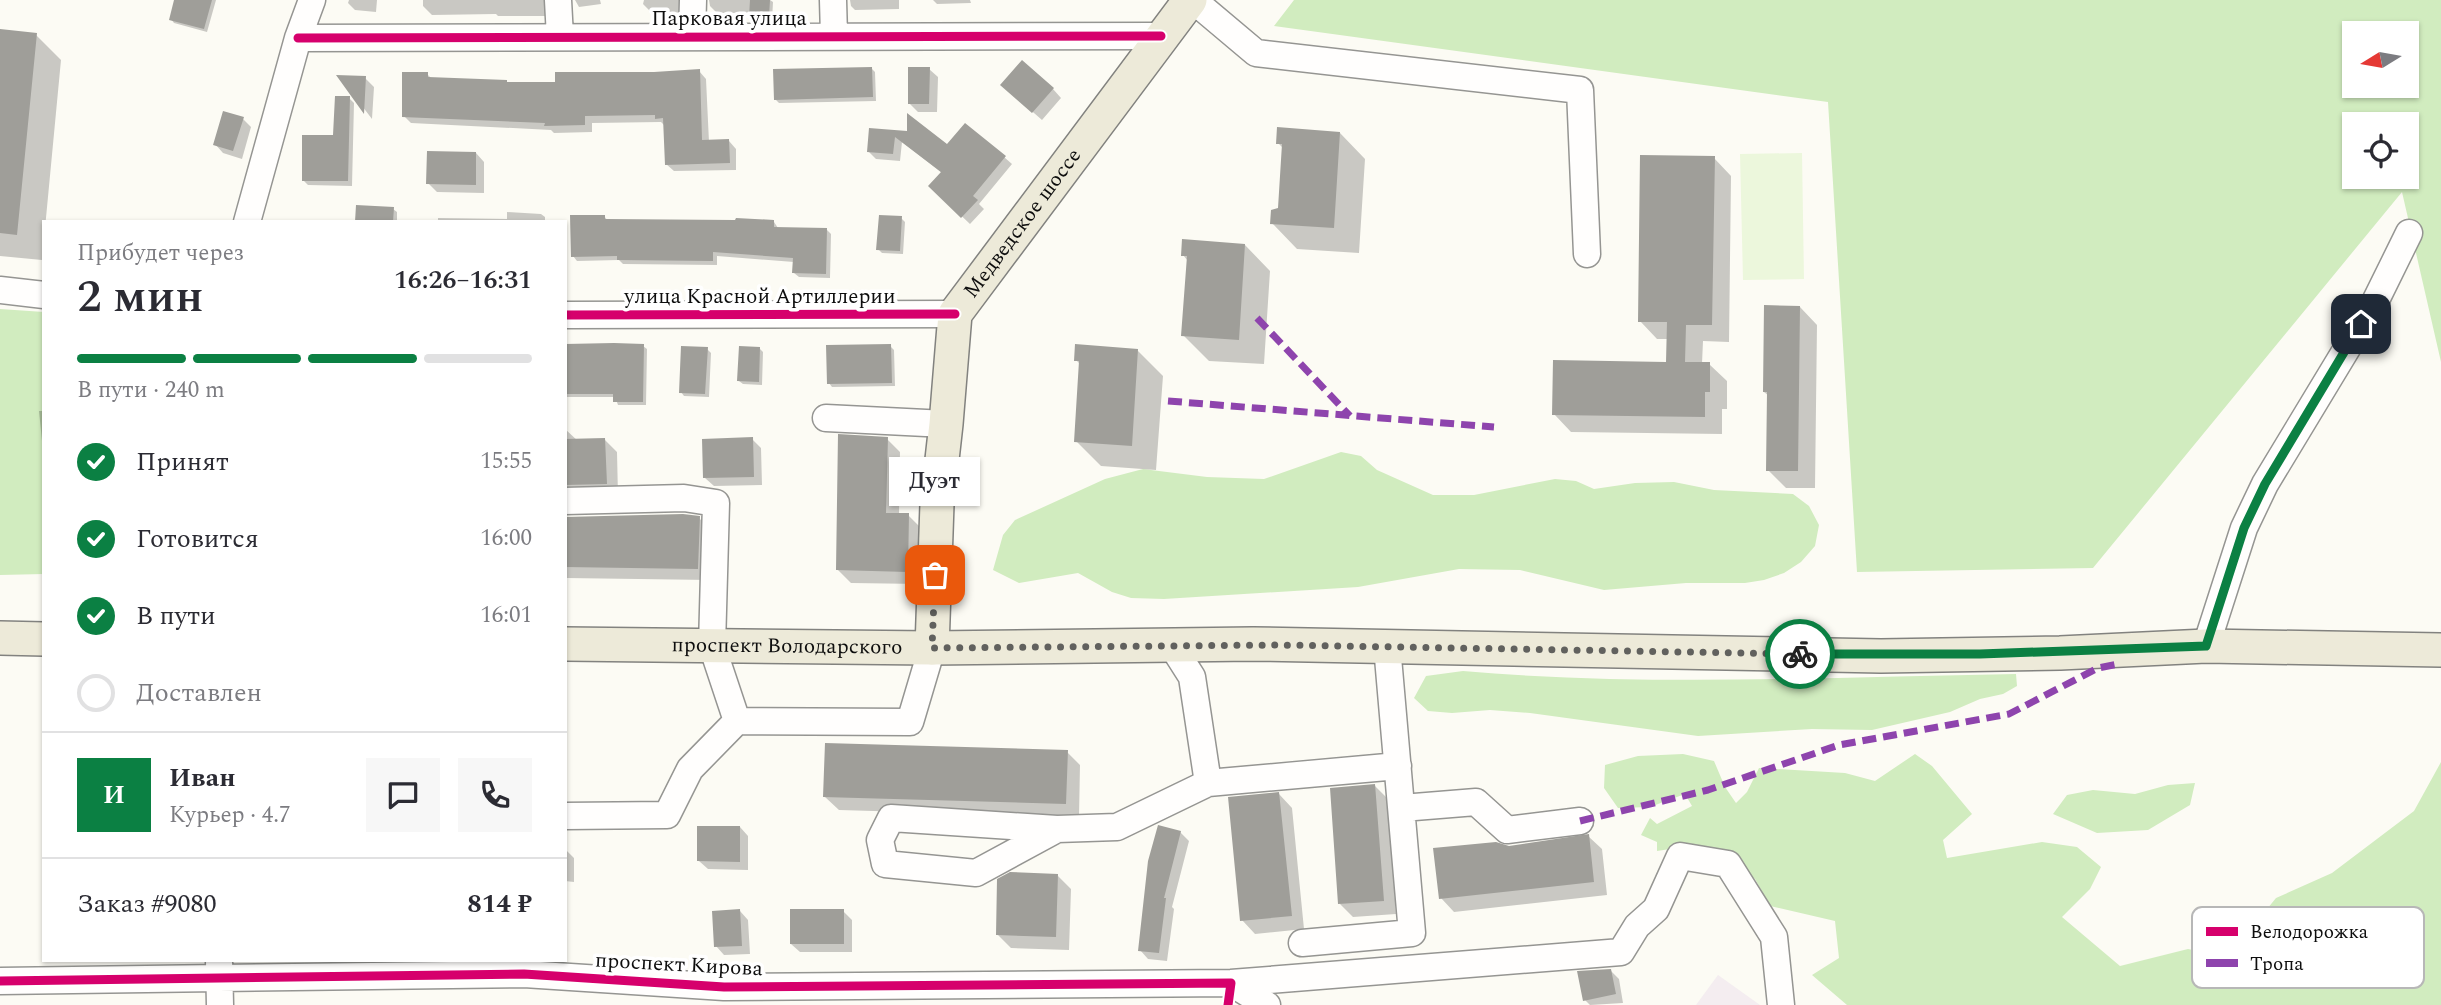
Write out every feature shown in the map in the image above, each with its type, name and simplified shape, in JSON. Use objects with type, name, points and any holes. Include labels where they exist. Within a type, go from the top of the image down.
[{"type":"main road","name":"Медведское шоссе","points":[[932,648],[937,504],[954,314],[1161,36],[1191,0]]},
{"type":"main road","points":[[0,638],[42,639]]},
{"type":"main road","name":"проспект Володарского","points":[[567,644],[932,648],[1171,644],[1943,655],[2206,646],[2441,650]]},
{"type":"street","points":[[248,220],[298,38],[312,0]]},
{"type":"street","points":[[558,0],[560,37]]},
{"type":"street","points":[[692,37],[693,0]]},
{"type":"street","points":[[833,0],[834,36]]},
{"type":"street","points":[[1191,0],[1256,53],[1580,90],[1587,254]]},
{"type":"street","name":"Парковая улица","points":[[298,38],[1161,36]]},
{"type":"street","points":[[2206,646],[2244,528],[2265,484],[2375,302],[2409,233]]},
{"type":"street","points":[[0,290],[42,295]]},
{"type":"street","name":"улица Красной Артиллерии","points":[[567,315],[954,314]]},
{"type":"street","points":[[826,418],[946,425]]},
{"type":"street","points":[[567,501],[684,498],[716,503],[712,646],[737,721]]},
{"type":"street","points":[[1171,644],[1192,677],[1208,783]]},
{"type":"street","points":[[1302,943],[1412,933],[1387,646]]},
{"type":"street","points":[[567,816],[667,815],[690,769],[737,721],[910,722],[932,648]]},
{"type":"street","points":[[1057,830],[975,873],[886,864],[880,840],[891,818],[1057,830],[1116,827],[1208,783],[1398,766]]},
{"type":"street","points":[[1402,808],[1476,802],[1507,830],[1580,821]]},
{"type":"street","name":"проспект Кирова","points":[[0,981],[220,982],[524,974],[724,987],[1230,994],[1621,952],[1637,926],[1656,909],[1680,856],[1728,864],[1774,937],[1781,1005]]},
{"type":"street","points":[[1230,994],[1267,1005]]},
{"type":"shaded area","points":[[1718,975],[1760,1005],[1696,1005]]},
{"type":"green space","points":[[1294,0],[2441,0],[2441,362],[2402,192],[2093,568],[1857,572],[1828,102],[1274,26]]},
{"type":"green space","points":[[1802,153],[1804,279],[1743,280],[1740,154]]},
{"type":"green space","points":[[0,309],[42,312],[42,574],[0,575]]},
{"type":"green space","points":[[1341,452],[1361,456],[1377,470],[1433,495],[1474,495],[1555,479],[1576,481],[1594,489],[1635,483],[1674,482],[1714,490],[1793,494],[1809,506],[1819,525],[1815,546],[1801,562],[1784,573],[1745,583],[1686,583],[1604,590],[1520,570],[1459,569],[1358,587],[1164,599],[1131,598],[1112,592],[1078,573],[1019,583],[993,570],[1003,535],[1015,520],[1105,479],[1143,469],[1207,477],[1264,479]]},
{"type":"green space","points":[[1463,671],[1670,680],[2016,674],[2017,686],[2003,694],[1980,699],[1950,712],[1872,730],[1812,729],[1698,736],[1530,713],[1490,710],[1452,713],[1428,711],[1414,698],[1426,676]]},
{"type":"green space","points":[[1683,754],[1714,761],[1725,787],[1736,803],[1747,792],[1759,768],[1845,773],[1875,781],[1915,754],[1932,766],[1972,814],[1943,840],[1947,858],[2042,842],[2077,847],[2101,867],[2090,889],[2062,917],[2120,966],[2192,950],[2192,988],[2424,988],[2424,907],[2269,907],[2276,898],[2332,873],[2414,811],[2441,762],[2441,1005],[1847,1005],[1812,975],[1839,958],[1835,921],[1770,906],[1755,879],[1738,868],[1683,847],[1657,851],[1657,842],[1641,835],[1650,818],[1657,824],[1692,806],[1685,794],[1650,807],[1618,808],[1604,788],[1605,765],[1638,756]]},
{"type":"green space","points":[[2195,783],[2190,805],[2148,830],[2097,833],[2053,814],[2067,795],[2093,790],[2135,794],[2168,785]]},
{"type":"building","points":[[174,0],[212,0],[204,29],[169,20]]},
{"type":"building","points":[[750,0],[770,0],[769,17],[749,17]]},
{"type":"building","points":[[0,29],[37,33],[17,235],[0,233]]},
{"type":"building","points":[[1022,60],[1054,88],[1032,113],[1000,85]]},
{"type":"building","points":[[872,67],[873,97],[774,100],[773,69]]},
{"type":"building","points":[[908,67],[930,67],[929,104],[908,104]]},
{"type":"building","points":[[700,69],[702,140],[729,139],[730,163],[665,165],[663,118],[655,119],[655,115],[585,116],[585,125],[544,126],[545,123],[402,117],[402,72],[428,72],[428,77],[555,82],[555,72]]},
{"type":"building","points":[[336,75],[366,76],[364,114]]},
{"type":"building","points":[[335,96],[350,96],[348,181],[302,181],[302,135],[333,135]]},
{"type":"building","points":[[223,111],[244,117],[233,151],[213,145]]},
{"type":"building","points":[[907,113],[947,144],[965,123],[1006,156],[973,196],[978,200],[961,218],[928,186],[941,172],[895,137],[893,154],[867,152],[869,128],[907,131]]},
{"type":"building","points":[[1277,127],[1340,132],[1334,228],[1270,224],[1271,210],[1278,208],[1282,144],[1276,144]]},
{"type":"building","points":[[427,151],[476,152],[476,185],[426,184]]},
{"type":"building","points":[[1640,155],[1715,156],[1712,325],[1686,325],[1685,362],[1710,362],[1710,392],[1705,392],[1705,417],[1552,415],[1553,360],[1666,362],[1667,322],[1638,322]]},
{"type":"building","points":[[356,205],[394,207],[393,220],[355,220]]},
{"type":"building","points":[[570,215],[605,215],[605,219],[736,218],[774,220],[774,227],[827,228],[826,274],[792,273],[793,258],[713,252],[713,261],[617,260],[617,256],[571,257]]},
{"type":"building","points":[[879,215],[902,216],[900,251],[876,250]]},
{"type":"building","points":[[1182,239],[1245,244],[1239,340],[1181,336],[1187,256],[1181,256]]},
{"type":"building","points":[[1764,305],[1800,306],[1798,471],[1766,471]]},
{"type":"building","points":[[567,344],[644,344],[643,402],[613,402],[613,394],[567,394]]},
{"type":"building","points":[[891,344],[892,383],[827,384],[826,345]]},
{"type":"building","points":[[1075,344],[1138,349],[1132,446],[1074,442],[1079,361],[1074,361]]},
{"type":"building","points":[[681,346],[708,347],[705,394],[679,393]]},
{"type":"building","points":[[739,346],[760,347],[759,382],[737,381]]},
{"type":"building","points":[[838,434],[888,437],[886,513],[909,513],[908,572],[836,570]]},
{"type":"building","points":[[753,437],[754,477],[703,478],[702,439]]},
{"type":"building","points":[[605,438],[607,484],[567,485],[567,439]]},
{"type":"building","points":[[683,514],[700,516],[698,569],[567,567],[567,517]]},
{"type":"building","points":[[825,743],[1068,750],[1066,804],[823,797]]},
{"type":"building","points":[[1375,784],[1384,901],[1338,904],[1330,788]]},
{"type":"building","points":[[1279,792],[1292,916],[1240,921],[1228,797]]},
{"type":"building","points":[[1158,825],[1181,831],[1164,898],[1159,953],[1138,951],[1148,861]]},
{"type":"building","points":[[697,826],[740,826],[740,862],[697,861]]},
{"type":"building","points":[[1589,834],[1594,882],[1439,899],[1433,848],[1496,842],[1509,846]]},
{"type":"building","points":[[1010,872],[1058,874],[1056,937],[996,935],[997,879]]},
{"type":"building","points":[[740,909],[742,946],[714,947],[712,911]]},
{"type":"building","points":[[790,909],[844,909],[844,944],[790,944]]},
{"type":"building","points":[[1611,969],[1616,994],[1583,1001],[1577,971]]},
{"type":"marked path","points":[[1257,318],[1350,416]]},
{"type":"marked path","points":[[1168,401],[1494,427]]},
{"type":"marked path","points":[[1580,821],[1708,790],[1839,745],[2009,714],[2098,668],[2118,664]]},
{"type":"cycle path","points":[[298,38],[1161,36]]},
{"type":"cycle path","points":[[567,315],[955,314]]},
{"type":"cycle path","points":[[0,981],[524,974],[724,987],[1231,983],[1228,1005]]},
{"type":"way so far","points":[[935,575],[932,648],[1136,644],[1800,654]]},
{"type":"place","name":"Дуэт","points":[[935,575]]},
{"type":"route","points":[[1800,654],[1881,656],[2060,653],[2206,646],[2244,528],[2265,484],[2361,324]]}]
